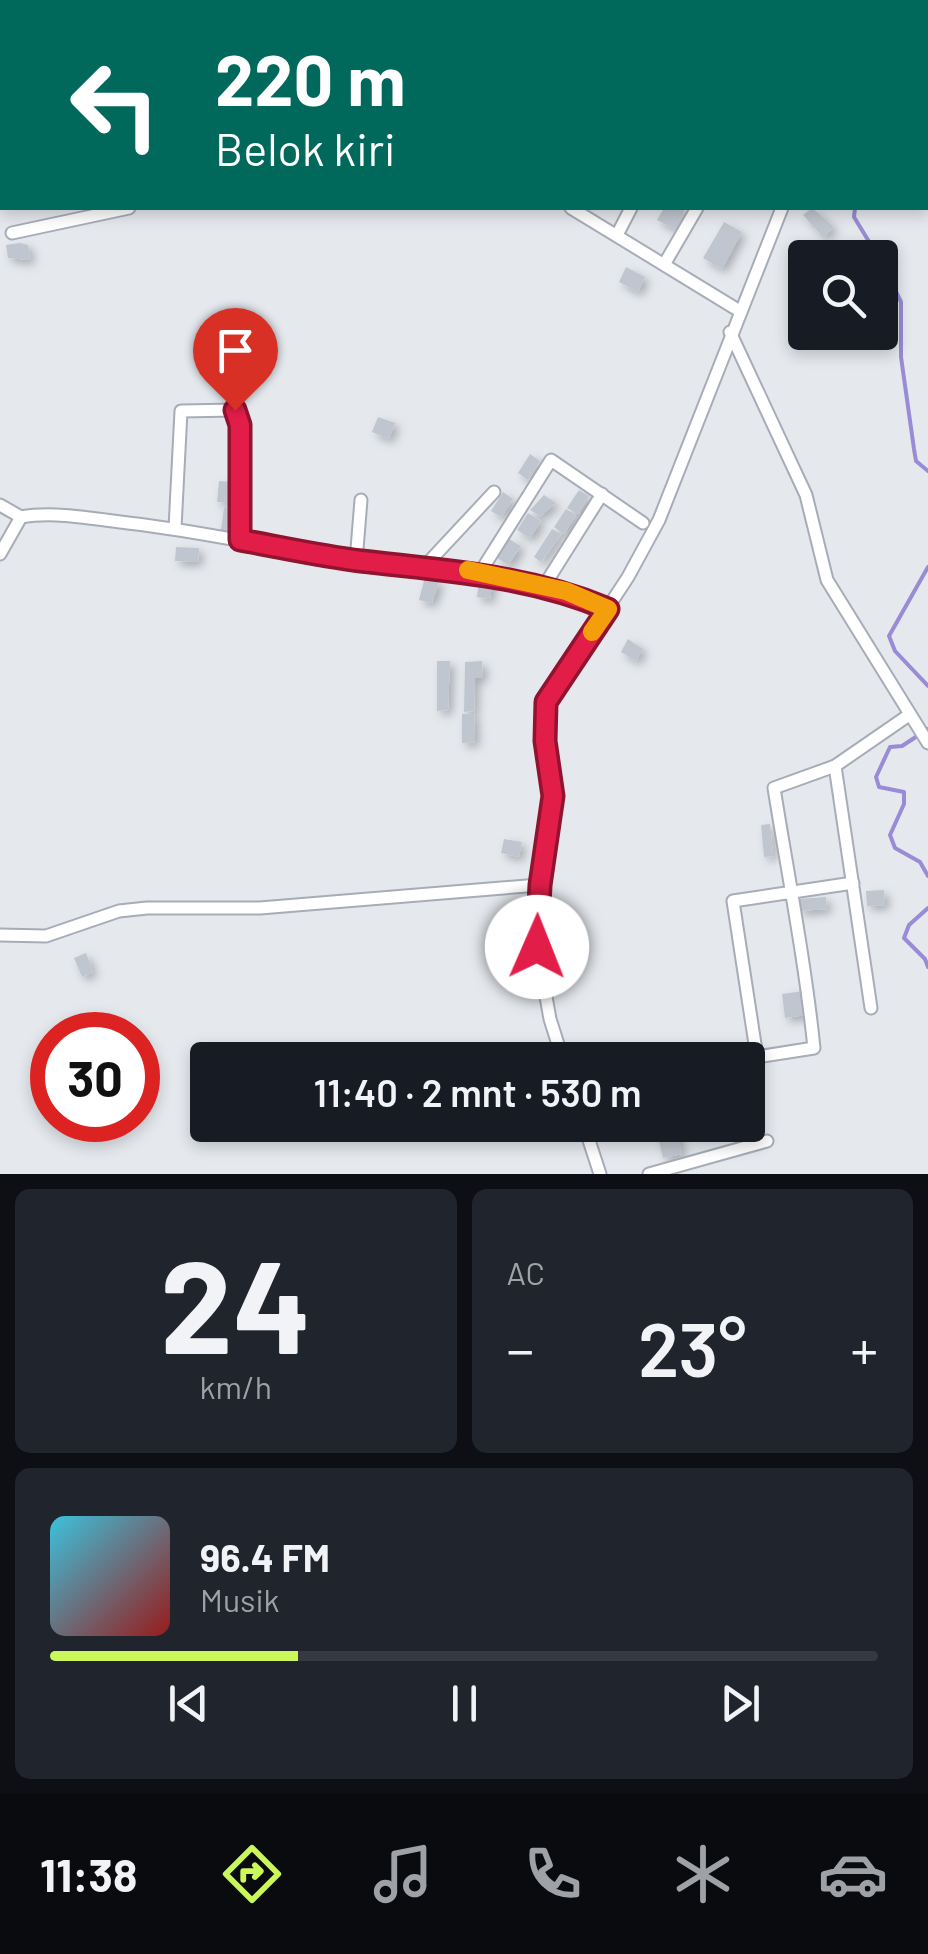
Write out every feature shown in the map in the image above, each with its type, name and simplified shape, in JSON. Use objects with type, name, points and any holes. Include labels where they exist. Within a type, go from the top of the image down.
[{"type":"street","points":[[12,234],[120,210]]},
{"type":"street","points":[[574,210],[738,310]]},
{"type":"street","points":[[617,236],[631,210]]},
{"type":"street","points":[[666,263],[696,210]]},
{"type":"street","points":[[559,1042],[539,962],[540,885],[553,796],[545,741],[546,702],[608,609],[668,498],[738,310],[781,210]]},
{"type":"street","points":[[730,332],[806,495],[827,580],[927,742]]},
{"type":"street","points":[[176,528],[181,411],[235,410],[240,425],[240,540]]},
{"type":"street","points":[[481,572],[551,460],[644,523]]},
{"type":"street","points":[[425,566],[494,492]]},
{"type":"street","points":[[544,586],[602,494]]},
{"type":"street","points":[[356,560],[360,500]]},
{"type":"street","points":[[0,506],[21,518],[98,519],[176,528],[356,560],[481,572],[544,586],[608,609]]},
{"type":"street","points":[[0,554],[21,518]]},
{"type":"street","points":[[853,883],[792,892],[733,901],[753,1051],[762,1058],[814,1048],[792,892],[774,788],[835,766],[913,720]]},
{"type":"street","points":[[835,766],[871,1008]]},
{"type":"street","points":[[0,935],[46,936],[133,910],[344,903],[540,885]]},
{"type":"street","points":[[590,1142],[600,1174]]},
{"type":"street","points":[[649,1174],[767,1142]]},
{"type":"building","points":[[663,210],[684,210],[678,231],[657,220]]},
{"type":"building","points":[[814,210],[834,227],[823,237],[803,215]]},
{"type":"building","points":[[724,222],[742,232],[722,269],[703,258]]},
{"type":"building","points":[[6,245],[28,245],[31,260],[8,258]]},
{"type":"building","points":[[626,267],[645,277],[638,292],[619,282]]},
{"type":"building","points":[[378,417],[395,423],[389,439],[372,432]]},
{"type":"building","points":[[530,454],[540,461],[528,480],[518,473]]},
{"type":"building","points":[[219,481],[237,482],[228,503],[217,502]]},
{"type":"building","points":[[579,490],[589,496],[578,514],[567,508]]},
{"type":"building","points":[[503,492],[513,499],[501,517],[491,511]]},
{"type":"building","points":[[544,495],[556,503],[540,516],[530,510]]},
{"type":"building","points":[[224,507],[239,510],[235,532],[221,530]]},
{"type":"building","points":[[566,509],[576,515],[564,534],[554,527]]},
{"type":"building","points":[[528,513],[541,521],[530,538],[517,530]]},
{"type":"building","points":[[552,529],[561,534],[541,562],[534,557]]},
{"type":"building","points":[[509,539],[521,546],[508,565],[497,558]]},
{"type":"building","points":[[176,547],[199,548],[198,562],[175,561]]},
{"type":"building","points":[[480,576],[493,578],[490,599],[477,597]]},
{"type":"building","points":[[425,577],[439,581],[432,603],[419,600]]},
{"type":"building","points":[[628,639],[643,649],[636,661],[621,652]]},
{"type":"building","points":[[437,661],[450,661],[448,710],[437,711]]},
{"type":"building","points":[[482,661],[483,678],[475,678],[474,711],[464,712],[465,662]]},
{"type":"building","points":[[474,713],[475,742],[462,743],[462,714]]},
{"type":"building","points":[[770,824],[773,856],[764,857],[761,825]]},
{"type":"building","points":[[504,839],[522,842],[519,857],[501,853]]},
{"type":"building","points":[[884,890],[885,905],[867,906],[866,891]]},
{"type":"building","points":[[826,897],[827,909],[799,911],[798,899]]},
{"type":"building","points":[[86,953],[93,972],[82,977],[74,958]]},
{"type":"building","points":[[803,991],[806,1015],[785,1018],[782,994]]},
{"type":"building","points":[[659,1142],[679,1142],[682,1154],[663,1158]]},
{"type":"waterway","points":[[855,210],[854,217],[868,240]]},
{"type":"waterway","points":[[898,296],[901,357],[916,461],[928,471]]},
{"type":"waterway","points":[[928,567],[889,636],[895,651],[928,686]]},
{"type":"waterway","points":[[928,729],[902,746],[890,747],[876,777],[879,787],[904,792],[904,804],[890,835],[895,848],[920,862],[928,876]]},
{"type":"waterway","points":[[928,908],[909,925],[904,938],[928,967]]},
{"type":"slow traffic","points":[[468,570],[566,591],[608,609],[592,632]]},
{"type":"route","points":[[235,410],[240,425],[240,540],[356,560],[481,572],[566,591],[608,609],[554,684],[546,702],[545,741],[553,796],[536,916],[537,947]]}]
